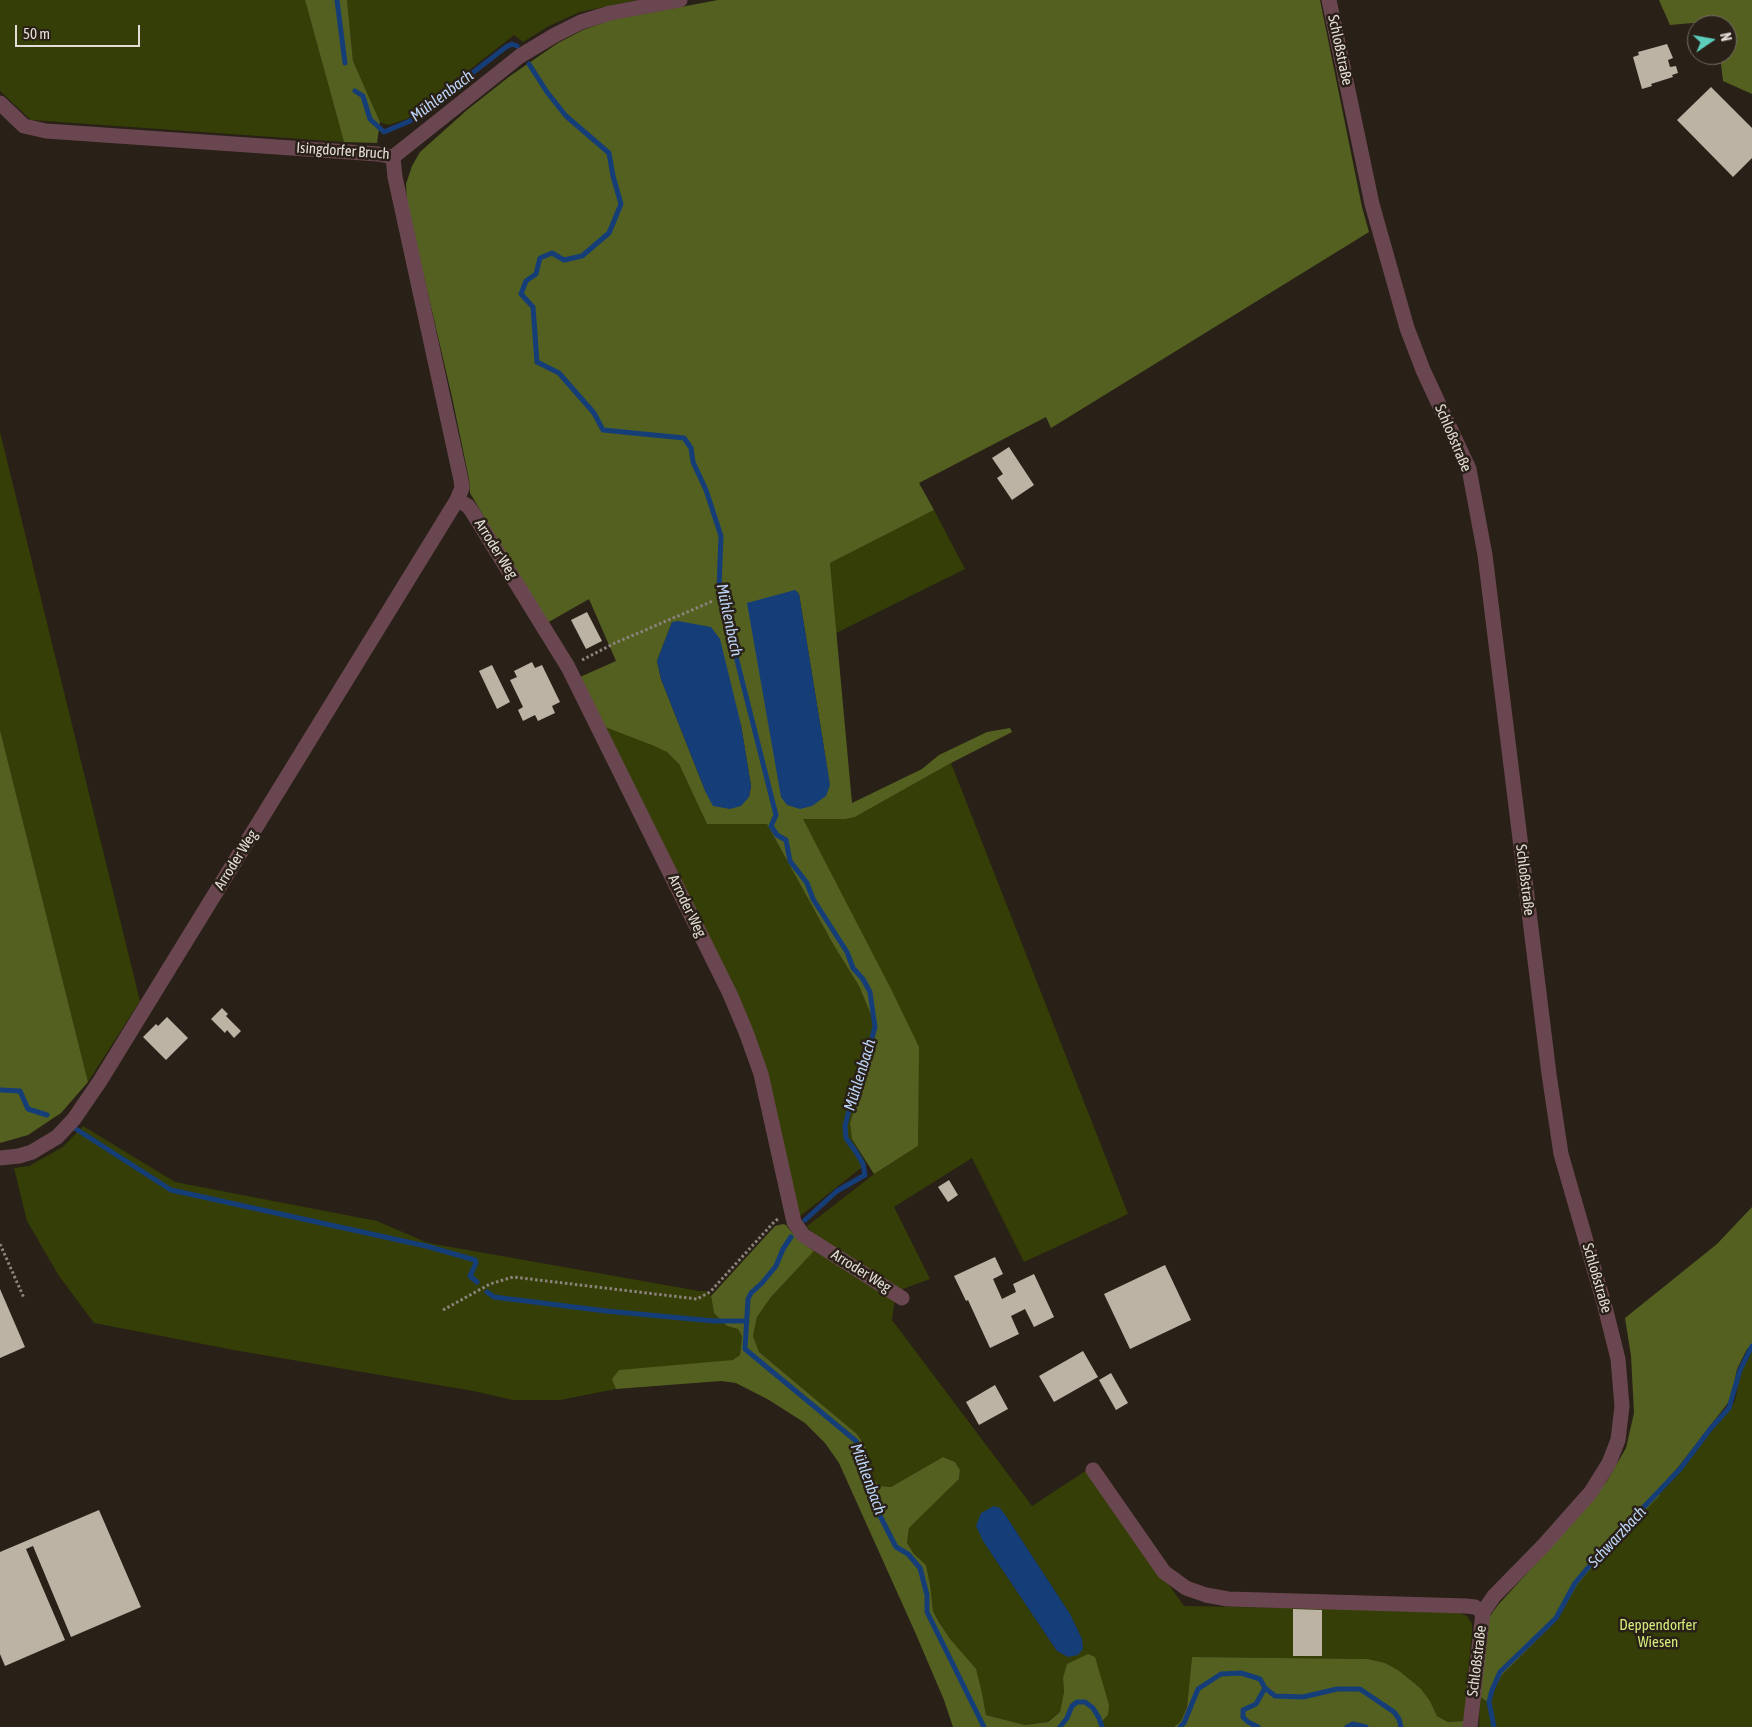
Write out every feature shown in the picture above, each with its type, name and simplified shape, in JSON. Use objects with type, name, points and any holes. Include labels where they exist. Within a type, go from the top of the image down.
[{"type":"street","name":"Isingdorfer Bruch","points":[[0,103],[24,126],[46,131],[378,154],[393,157],[520,56],[555,36],[581,22],[680,0]]},
{"type":"street","name":"Schloßstraße","points":[[1330,0],[1372,204],[1407,328],[1423,370],[1469,469],[1485,555],[1548,1074],[1560,1145],[1606,1307],[1618,1359],[1622,1406],[1618,1440],[1609,1463],[1590,1492],[1544,1545],[1494,1596],[1483,1612],[1470,1727]]},
{"type":"street","name":"Arroder Weg","points":[[0,1158],[32,1152],[57,1137],[74,1119],[100,1080],[458,500],[462,488],[461,480],[397,186],[393,157]]},
{"type":"street","name":"Arroder Weg","points":[[458,500],[468,506],[473,512],[568,667],[730,994],[746,1032],[760,1074],[791,1214],[796,1227],[804,1235],[902,1298]]},
{"type":"street","points":[[1092,1470],[1164,1572],[1186,1588],[1206,1595],[1228,1599],[1466,1606],[1475,1607],[1483,1612]]},
{"type":"path","points":[[568,667],[615,643],[713,601]]},
{"type":"path","points":[[443,1310],[490,1284],[513,1277],[697,1299],[710,1292],[774,1222],[791,1214]]},
{"type":"path","points":[[0,1244],[24,1298]]},
{"type":"green space","points":[[0,0],[305,0],[344,142],[31,120],[0,91]]},
{"type":"green space","points":[[305,0],[347,0],[353,61],[380,122],[377,143],[344,142]]},
{"type":"green space","points":[[347,0],[637,0],[580,12],[549,26],[523,42],[514,35],[407,119],[388,125],[380,122],[353,61]]},
{"type":"green space","points":[[718,0],[1320,0],[1362,207],[1369,232],[1051,428],[1046,417],[919,483],[934,510],[830,563],[852,803],[922,769],[939,755],[987,732],[1010,728],[1012,732],[951,763],[855,817],[846,819],[803,819],[919,1047],[918,1146],[874,1174],[852,1139],[850,1123],[875,1037],[871,1015],[859,986],[833,944],[767,824],[707,824],[679,764],[667,752],[605,727],[580,677],[616,661],[589,599],[547,623],[470,493],[469,479],[452,397],[407,203],[406,184],[412,166],[420,152],[467,110],[510,76],[558,43],[583,30],[611,20]],"holes":[[[795,590],[799,594],[830,785]],[[672,622],[741,725],[751,786],[749,797],[706,793],[661,679],[657,661]]]},
{"type":"green space","points":[[1659,0],[1752,0],[1752,94],[1723,81],[1721,65],[1737,65],[1737,15],[1687,15],[1687,23],[1670,25]]},
{"type":"green space","points":[[0,432],[140,1001],[88,1082],[0,730]]},
{"type":"green space","points":[[934,510],[965,569],[836,633],[830,563]]},
{"type":"green space","points":[[605,727],[652,744],[667,752],[679,764],[707,824],[767,824],[833,944],[859,986],[871,1015],[875,1037],[850,1123],[852,1139],[866,1164],[799,1217],[768,1073]]},
{"type":"green space","points":[[0,730],[88,1082],[61,1113],[28,1135],[0,1143]]},
{"type":"green space","points":[[951,763],[1128,1214],[1024,1262],[972,1158],[894,1207],[930,1279],[900,1290],[821,1239],[806,1227],[874,1174],[918,1146],[803,819],[846,819],[855,817]]},
{"type":"green space","points":[[83,1126],[175,1182],[377,1221],[428,1243],[706,1291],[711,1296],[714,1313],[727,1326],[738,1329],[742,1336],[740,1355],[734,1360],[613,1379],[616,1389],[560,1400],[513,1400],[473,1391],[234,1350],[94,1323],[59,1276],[27,1221],[14,1168],[29,1166],[63,1147]]},
{"type":"green space","points":[[1752,1207],[1752,1345],[1747,1349],[1737,1369],[1731,1399],[1658,1490],[1660,1495],[1605,1552],[1578,1584],[1557,1620],[1502,1675],[1494,1690],[1491,1704],[1480,1697],[1485,1630],[1490,1616],[1579,1516],[1607,1481],[1626,1448],[1634,1413],[1631,1356],[1625,1318],[1717,1244]]},
{"type":"green space","points":[[786,1225],[798,1240],[814,1251],[771,1297],[757,1317],[753,1336],[759,1352],[857,1434],[866,1448],[867,1466],[872,1478],[880,1486],[891,1487],[943,1457],[955,1462],[960,1470],[959,1479],[909,1528],[907,1543],[914,1554],[926,1565],[933,1611],[939,1622],[950,1639],[976,1669],[986,1715],[1025,1725],[1048,1722],[1060,1712],[1064,1692],[1063,1678],[1067,1664],[1088,1654],[1095,1657],[1109,1705],[1108,1715],[1101,1722],[1104,1727],[953,1727],[944,1700],[915,1632],[839,1463],[825,1443],[805,1423],[769,1400],[736,1383],[721,1381],[616,1389],[612,1379],[619,1370],[733,1360],[740,1355],[742,1336],[738,1329],[727,1326],[714,1313],[711,1296],[775,1226]]},
{"type":"green space","points":[[814,1251],[895,1298],[892,1320],[1032,1506],[1087,1470],[1184,1606],[1455,1611],[1467,1616],[1472,1624],[1472,1632],[1464,1721],[1448,1722],[1437,1716],[1430,1701],[1398,1670],[1385,1663],[1368,1659],[1192,1657],[1187,1707],[1181,1721],[1174,1727],[1104,1727],[1063,1678],[1064,1692],[1060,1712],[1047,1722],[1025,1725],[986,1715],[982,1693],[933,1611],[926,1565],[914,1554],[907,1543],[909,1528],[959,1479],[960,1470],[955,1462],[943,1457],[891,1487],[880,1486],[872,1478],[867,1466],[866,1448],[857,1434],[759,1352],[753,1336],[757,1317],[771,1297]],"holes":[[[1006,1516],[1070,1614],[1082,1639],[1068,1657],[1057,1651],[983,1541]]]},
{"type":"green space","name":"Deppendorfer Wiesen","points":[[1752,1351],[1752,1727],[1479,1727],[1480,1697],[1491,1704],[1494,1691],[1502,1675],[1557,1620],[1578,1584],[1605,1552],[1682,1470],[1730,1409],[1735,1401],[1741,1371]]},
{"type":"green space","points":[[1192,1657],[1368,1659],[1385,1663],[1398,1670],[1420,1688],[1430,1701],[1437,1716],[1448,1722],[1464,1721],[1463,1727],[1174,1727],[1181,1721],[1187,1707]]},
{"type":"water","points":[[795,590],[799,594],[830,785],[826,796],[812,806],[800,809],[787,805],[781,797],[747,603]]},
{"type":"water","points":[[678,621],[711,627],[720,639],[741,725],[751,786],[749,797],[741,806],[730,809],[713,806],[706,793],[661,679],[657,661],[672,622]]},
{"type":"water","points":[[994,1506],[1000,1508],[1006,1516],[1070,1614],[1082,1639],[1083,1649],[1078,1655],[1068,1657],[1057,1651],[983,1541],[976,1526],[981,1513]]},
{"type":"building","points":[[1667,44],[1673,58],[1668,60],[1670,67],[1676,66],[1678,73],[1672,75],[1673,77],[1642,89],[1633,57],[1639,55],[1638,52]]},
{"type":"building","points":[[1711,87],[1752,128],[1752,158],[1733,177],[1677,120]]},
{"type":"building","points":[[1009,447],[1034,485],[1012,500],[997,478],[1003,474],[992,458]]},
{"type":"building","points":[[587,612],[602,641],[586,649],[571,620]]},
{"type":"building","points":[[532,662],[535,668],[542,665],[560,702],[552,706],[555,713],[538,721],[535,715],[523,721],[518,710],[523,707],[510,680],[517,677],[514,671]]},
{"type":"building","points":[[492,665],[510,702],[497,709],[479,671]]},
{"type":"building","points":[[222,1008],[228,1014],[226,1016],[241,1031],[234,1038],[227,1030],[225,1033],[211,1019]]},
{"type":"building","points":[[167,1017],[188,1038],[166,1060],[143,1037],[156,1024],[158,1026]]},
{"type":"building","points":[[949,1180],[958,1195],[948,1202],[938,1187]]},
{"type":"building","points":[[995,1257],[1003,1274],[993,1279],[1002,1299],[1016,1292],[1013,1284],[1034,1274],[1054,1317],[1034,1327],[1025,1309],[1011,1316],[1019,1334],[990,1348],[968,1300],[966,1301],[954,1276]]},
{"type":"building","points":[[1165,1265],[1191,1320],[1130,1349],[1104,1294]]},
{"type":"building","points":[[0,1289],[25,1347],[0,1358]]},
{"type":"building","points":[[1083,1351],[1098,1377],[1054,1402],[1039,1376]]},
{"type":"building","points":[[1111,1373],[1128,1403],[1116,1410],[1099,1380]]},
{"type":"building","points":[[995,1385],[1008,1409],[979,1425],[966,1402]]},
{"type":"building","points":[[99,1510],[141,1607],[71,1637],[33,1546],[26,1549],[65,1640],[5,1666],[0,1654],[0,1552]]},
{"type":"building","points":[[1293,1609],[1322,1610],[1322,1656],[1293,1656]]},
{"type":"waterway","name":"Mühlenbach","points":[[337,0],[345,63]]},
{"type":"waterway","name":"Mühlenbach","points":[[355,91],[363,96],[370,119],[384,132],[410,121],[506,47],[512,44],[517,46]]},
{"type":"waterway","name":"Mühlenbach","points":[[529,64],[547,92],[566,116],[609,153],[621,204],[609,233],[582,256],[564,260],[552,253],[540,258],[536,274],[526,281],[521,294],[533,307],[537,362],[559,373],[594,413],[603,430],[684,438],[691,448],[693,462],[706,490],[721,536],[719,589],[776,815],[771,826],[777,835],[786,840],[790,861],[807,883],[813,899],[847,952],[853,968],[863,979],[870,992],[875,1027],[868,1052],[860,1067],[845,1126],[846,1138],[863,1164],[865,1175],[837,1191],[805,1220]]},
{"type":"waterway","points":[[0,1090],[20,1091],[28,1109],[47,1115]]},
{"type":"waterway","points":[[76,1129],[171,1190],[426,1246],[475,1260],[476,1263],[470,1276],[477,1282]]},
{"type":"waterway","name":"Mühlenbach","points":[[791,1237],[783,1249],[776,1266],[751,1293],[748,1299],[745,1349],[856,1441],[859,1446],[861,1465],[875,1491],[876,1508],[896,1547],[908,1554],[920,1568],[927,1595],[927,1612],[984,1727]]},
{"type":"waterway","points":[[487,1292],[494,1297],[606,1311],[714,1321],[747,1321]]},
{"type":"waterway","name":"Schwarzbach","points":[[1494,1727],[1489,1702],[1500,1672],[1556,1618],[1575,1583],[1602,1551],[1680,1469],[1711,1428],[1729,1408],[1740,1370],[1752,1346]]},
{"type":"waterway","name":"Schwarzbach","points":[[1180,1727],[1184,1723],[1198,1689],[1221,1674],[1241,1673],[1260,1679],[1265,1688],[1275,1696],[1303,1697],[1337,1689],[1360,1689],[1394,1712],[1399,1719],[1401,1727]]},
{"type":"waterway","points":[[1258,1727],[1243,1717],[1243,1710],[1256,1704],[1265,1688]]},
{"type":"waterway","name":"Schwarzbach","points":[[1060,1727],[1067,1718],[1072,1706],[1077,1702],[1085,1702],[1093,1708],[1102,1727]]},
{"type":"waterway","points":[[1347,1727],[1353,1724],[1366,1727]]}]
